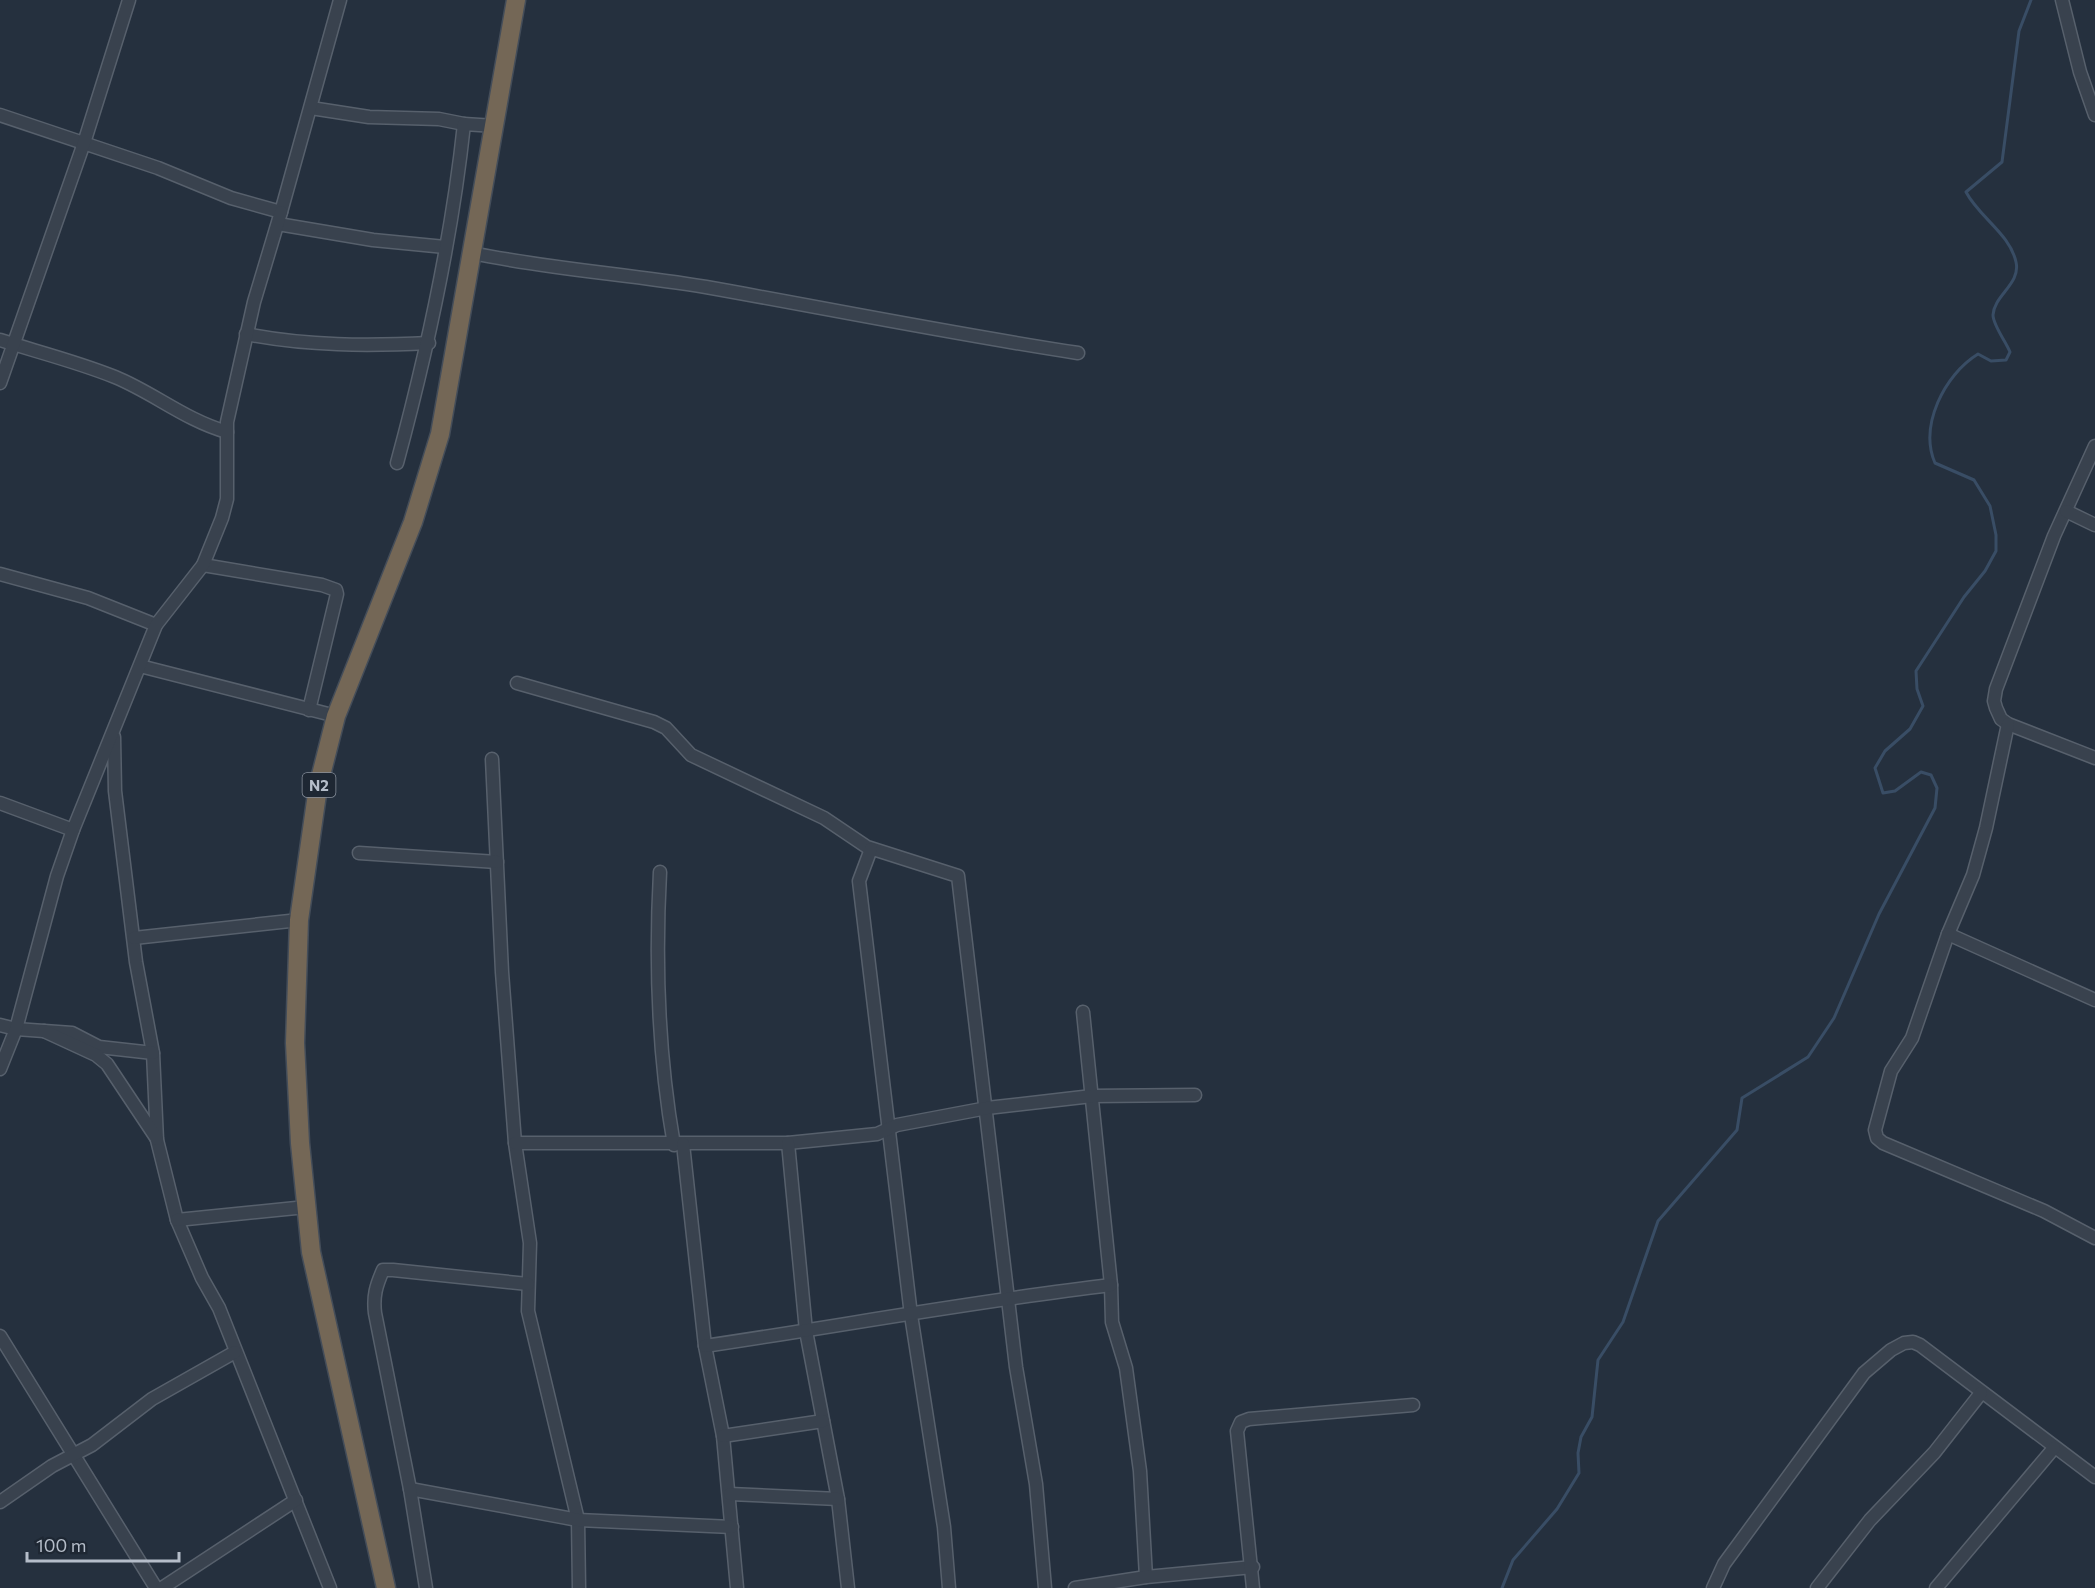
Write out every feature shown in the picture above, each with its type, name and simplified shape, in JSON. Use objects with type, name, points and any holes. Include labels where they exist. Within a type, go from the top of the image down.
[{"type":"highway","name":"N2","points":[[386,1588],[311,1252],[295,1043],[299,920],[318,787],[336,716],[413,522],[440,434],[516,0]]},
{"type":"street","points":[[0,383],[84,143],[129,0]]},
{"type":"street","points":[[0,1069],[16,1029],[57,876],[73,830],[156,625],[202,565],[222,518],[227,499],[226,432],[246,334],[311,108],[339,0]]},
{"type":"street","points":[[2062,0],[2078,63],[2095,116]]},
{"type":"street","points":[[311,108],[369,117],[439,119],[464,124],[495,126]]},
{"type":"street","points":[[0,115],[178,175],[280,218],[373,240],[445,247]]},
{"type":"street","points":[[397,463],[429,343],[464,124]]},
{"type":"street","points":[[472,253],[516,262],[619,273],[706,287],[1078,352]]},
{"type":"street","points":[[246,334],[279,341],[350,345],[429,343]]},
{"type":"street","points":[[0,340],[115,377],[187,417],[226,432]]},
{"type":"street","points":[[2095,446],[2066,511],[1996,689],[1994,701],[2001,719],[2008,724],[2095,758]]},
{"type":"street","points":[[2066,511],[2095,525]]},
{"type":"street","points":[[202,565],[322,585],[336,590],[337,594],[309,710]]},
{"type":"street","points":[[0,574],[87,598],[156,625]]},
{"type":"street","points":[[140,666],[336,716]]},
{"type":"street","points":[[517,683],[654,722],[666,728],[691,755],[825,818],[872,849],[958,876],[1016,1367],[1036,1484],[1045,1588]]},
{"type":"street","points":[[2008,724],[1986,828],[1973,875],[1948,934],[1912,1038],[1888,1080],[1875,1130],[1877,1138],[2044,1211],[2095,1238]]},
{"type":"street","points":[[114,732],[115,791],[136,962],[153,1053],[157,1140],[177,1220],[202,1278],[219,1308],[330,1588]]},
{"type":"street","points":[[492,759],[502,972],[514,1143],[530,1243],[528,1311],[578,1520],[579,1588]]},
{"type":"street","points":[[0,803],[73,830]]},
{"type":"street","points":[[872,849],[859,881],[911,1316],[943,1516],[950,1588]]},
{"type":"street","points":[[359,853],[497,862]]},
{"type":"street","points":[[660,872],[656,943],[666,1099],[678,1145],[705,1346],[723,1436],[737,1588]]},
{"type":"street","points":[[134,938],[299,920]]},
{"type":"street","points":[[1948,934],[2095,1000]]},
{"type":"street","points":[[1083,1012],[1111,1285],[1112,1322],[1126,1368],[1140,1471],[1146,1577]]},
{"type":"street","points":[[0,1024],[16,1029],[44,1031],[97,1051],[153,1053]]},
{"type":"street","points":[[97,1051],[157,1140]]},
{"type":"street","points":[[514,1143],[678,1145],[788,1143],[877,1134],[903,1124],[987,1108],[1092,1096],[1195,1095]]},
{"type":"street","points":[[788,1143],[806,1331],[838,1499],[848,1588]]},
{"type":"street","points":[[177,1220],[306,1207]]},
{"type":"street","points":[[426,1588],[410,1489],[373,1294],[383,1270],[528,1284]]},
{"type":"street","points":[[705,1346],[911,1316],[1009,1297],[1111,1285]]},
{"type":"street","points":[[0,1336],[156,1588]]},
{"type":"street","points":[[1717,1586],[1742,1539],[1848,1393],[1864,1373],[1891,1350],[1904,1343],[1913,1342],[1920,1345],[2095,1478]]},
{"type":"street","points":[[0,1502],[104,1437],[152,1399],[235,1352]]},
{"type":"street","points":[[1817,1588],[1870,1520],[1934,1453],[1981,1393]]},
{"type":"street","points":[[1253,1588],[1253,1567],[1237,1431],[1241,1422],[1249,1419],[1413,1405]]},
{"type":"street","points":[[723,1436],[823,1421]]},
{"type":"street","points":[[1936,1588],[2054,1448]]},
{"type":"street","points":[[410,1489],[578,1520],[732,1527]]},
{"type":"street","points":[[730,1494],[838,1499]]},
{"type":"street","points":[[162,1588],[296,1500]]},
{"type":"street","points":[[1076,1588],[1146,1577],[1253,1567]]},
{"type":"waterway","points":[[1502,1588],[1513,1560],[1557,1509],[1579,1473],[1578,1453],[1581,1437],[1592,1417],[1598,1360],[1623,1322],[1658,1221],[1737,1130],[1742,1098],[1808,1057],[1834,1018],[1879,914],[1935,808],[1937,788],[1931,775],[1921,772],[1895,791],[1883,793],[1875,768],[1885,751],[1910,729],[1923,706],[1917,689],[1916,671],[1964,597],[1985,571],[1996,551],[1996,535],[1990,506],[1974,480],[1935,463],[1930,433],[1933,418],[1945,388],[1966,363],[1978,354],[1991,361],[2006,360],[2010,352],[1993,315],[1998,301],[2015,277],[2016,262],[2013,252],[2001,234],[1978,210],[1966,192],[2002,162],[2019,31],[2031,0]]}]
